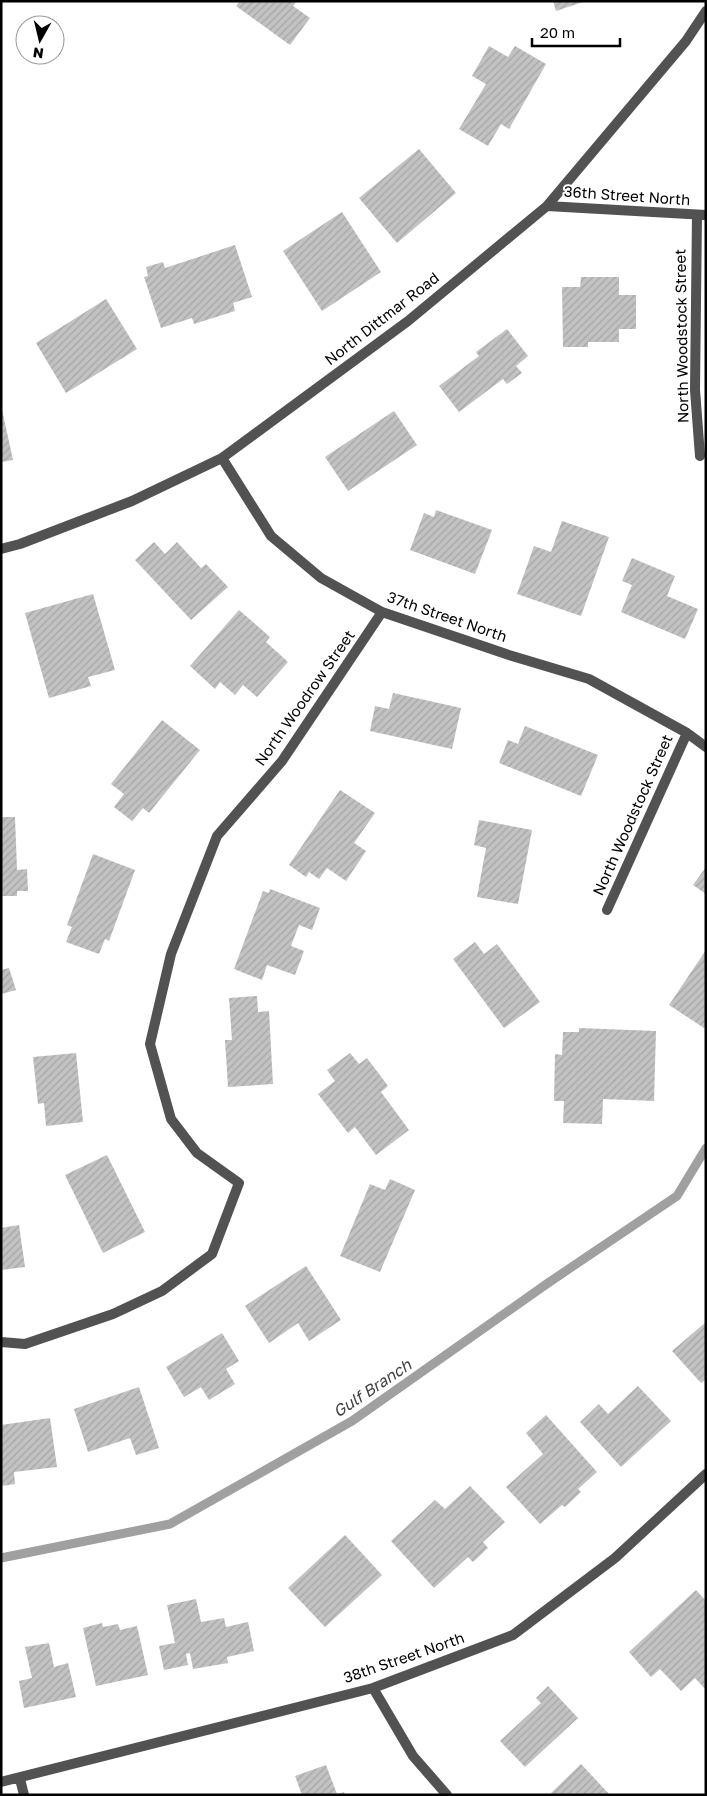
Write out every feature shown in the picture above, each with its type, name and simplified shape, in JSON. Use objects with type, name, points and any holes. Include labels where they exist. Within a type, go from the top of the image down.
[{"type":"street","name":"North Dittmar Road","points":[[1,549],[20,544],[132,501],[222,458],[408,321],[547,206],[686,41],[706,11]]},
{"type":"street","name":"36th Street North","points":[[547,206],[701,215]]},
{"type":"street","name":"North Woodstock Street","points":[[700,456],[695,390],[701,215]]},
{"type":"street","name":"37th Street North","points":[[222,458],[271,536],[321,578],[382,612],[509,655],[589,679],[687,733],[706,747]]},
{"type":"street","name":"North Woodrow Street","points":[[1,1342],[25,1344],[113,1314],[162,1291],[212,1254],[239,1183],[197,1153],[171,1119],[150,1044],[171,954],[217,836],[282,761],[382,612]]},
{"type":"street","name":"North Woodstock Street","points":[[607,910],[687,733]]},
{"type":"street","name":"38th Street North","points":[[1,1782],[20,1779],[373,1688],[513,1635],[615,1558],[706,1474]]},
{"type":"street","points":[[373,1688],[413,1756],[447,1795]]},
{"type":"street","points":[[20,1779],[24,1795]]},
{"type":"building","points":[[240,1],[297,1],[293,6],[310,18],[290,45],[236,6]]},
{"type":"building","points":[[553,1],[583,1],[583,2],[556,11]]},
{"type":"building","points":[[489,46],[508,57],[515,46],[546,64],[509,129],[501,124],[488,146],[459,129],[486,84],[472,76]]},
{"type":"building","points":[[419,149],[456,193],[397,243],[359,198]]},
{"type":"building","points":[[342,212],[381,272],[322,311],[283,251]]},
{"type":"building","points":[[235,245],[252,297],[233,303],[235,311],[194,324],[192,318],[161,328],[144,277],[148,276],[146,267],[163,262],[165,268]]},
{"type":"building","points":[[581,277],[619,277],[619,295],[636,295],[636,329],[619,329],[619,342],[588,342],[588,347],[563,347],[562,287],[580,287]]},
{"type":"building","points":[[106,299],[137,349],[66,393],[36,343]]},
{"type":"building","points":[[507,329],[528,356],[516,366],[522,373],[507,384],[503,379],[459,412],[439,386],[479,356],[476,352]]},
{"type":"building","points":[[1,405],[13,460],[1,462]]},
{"type":"building","points":[[394,411],[417,445],[348,491],[325,457]]},
{"type":"building","points":[[436,510],[492,530],[475,574],[410,550],[424,513],[434,517]]},
{"type":"building","points":[[562,521],[609,537],[581,616],[517,594],[534,546],[551,552]]},
{"type":"building","points":[[154,542],[165,554],[177,542],[201,568],[206,564],[228,587],[191,620],[135,560]]},
{"type":"building","points":[[632,558],[675,576],[667,596],[698,609],[685,639],[621,612],[632,585],[622,581]]},
{"type":"building","points":[[93,594],[115,670],[88,677],[91,686],[49,698],[25,613]]},
{"type":"building","points":[[239,610],[270,637],[266,642],[288,662],[257,697],[243,685],[235,695],[220,682],[215,689],[190,666]]},
{"type":"building","points":[[393,693],[461,708],[452,749],[370,731],[375,706],[389,709]]},
{"type":"building","points":[[162,720],[200,750],[149,813],[143,808],[132,821],[114,807],[124,794],[111,784]]},
{"type":"building","points":[[525,726],[598,755],[581,796],[499,763],[508,740],[518,744]]},
{"type":"building","points":[[340,790],[375,813],[354,843],[366,851],[346,881],[327,868],[319,879],[309,872],[306,877],[289,865]]},
{"type":"building","points":[[1,817],[15,817],[17,870],[27,869],[28,891],[17,891],[17,896],[1,896]]},
{"type":"building","points":[[479,820],[532,830],[518,904],[477,897],[486,848],[474,845]]},
{"type":"building","points":[[93,854],[135,870],[109,941],[105,939],[99,954],[66,942],[72,927],[67,925]]},
{"type":"building","points":[[706,867],[706,894],[693,885]]},
{"type":"building","points":[[270,889],[320,908],[312,930],[299,925],[291,946],[304,951],[295,975],[267,965],[262,980],[234,969],[263,891],[269,893]]},
{"type":"building","points":[[475,942],[484,954],[497,944],[540,1002],[504,1028],[453,959]]},
{"type":"building","points":[[706,950],[706,1025],[704,1028],[669,1005]]},
{"type":"building","points":[[9,968],[16,990],[1,994],[1,970]]},
{"type":"building","points":[[257,996],[258,1012],[269,1011],[273,1084],[228,1087],[225,1040],[232,1040],[229,998]]},
{"type":"building","points":[[579,1028],[656,1031],[654,1101],[603,1099],[602,1124],[563,1123],[564,1101],[554,1101],[555,1054],[562,1055],[563,1032],[579,1032]]},
{"type":"building","points":[[76,1053],[83,1122],[46,1126],[44,1103],[38,1104],[33,1057]]},
{"type":"building","points":[[350,1053],[359,1064],[367,1058],[388,1086],[381,1092],[409,1130],[376,1155],[355,1127],[348,1133],[318,1094],[335,1081],[327,1070]]},
{"type":"building","points":[[107,1155],[145,1232],[103,1253],[65,1175]]},
{"type":"building","points":[[390,1179],[415,1190],[380,1272],[340,1256],[370,1184],[385,1190]]},
{"type":"building","points":[[19,1225],[25,1267],[1,1270],[1,1228]]},
{"type":"building","points":[[306,1266],[341,1320],[309,1341],[298,1323],[269,1343],[245,1306]]},
{"type":"building","points":[[706,1322],[706,1379],[701,1383],[672,1351]]},
{"type":"building","points":[[222,1333],[239,1361],[226,1369],[235,1384],[209,1400],[201,1387],[184,1397],[166,1367]]},
{"type":"building","points":[[638,1386],[671,1421],[621,1467],[580,1422],[599,1404],[608,1414]]},
{"type":"building","points":[[139,1387],[159,1448],[136,1455],[130,1438],[88,1452],[74,1409]]},
{"type":"building","points":[[546,1415],[597,1472],[578,1489],[581,1492],[565,1507],[562,1505],[540,1524],[506,1487],[543,1454],[526,1433]]},
{"type":"building","points":[[50,1418],[57,1467],[14,1472],[15,1484],[1,1486],[1,1425]]},
{"type":"building","points":[[470,1486],[505,1522],[483,1542],[488,1548],[473,1562],[468,1557],[434,1588],[391,1541],[435,1500],[445,1509]]},
{"type":"building","points":[[345,1535],[382,1575],[325,1627],[288,1588]]},
{"type":"building","points":[[696,1590],[706,1601],[706,1687],[704,1688],[695,1678],[681,1691],[660,1669],[651,1677],[629,1652]]},
{"type":"building","points":[[196,1599],[201,1622],[224,1618],[226,1627],[248,1622],[254,1651],[227,1657],[228,1663],[193,1669],[190,1653],[186,1654],[188,1665],[164,1670],[159,1646],[175,1643],[167,1605]]},
{"type":"building","points":[[102,1623],[103,1627],[118,1624],[120,1630],[137,1626],[148,1675],[96,1686],[83,1628]]},
{"type":"building","points":[[49,1643],[54,1667],[68,1663],[76,1697],[24,1708],[19,1681],[32,1678],[25,1647]]},
{"type":"building","points":[[548,1686],[578,1718],[525,1767],[500,1741],[541,1703],[536,1698]]},
{"type":"building","points":[[581,1764],[610,1795],[549,1795]]},
{"type":"building","points":[[326,1765],[337,1794],[344,1792],[345,1795],[302,1795],[295,1776]]},
{"type":"waterway","name":"Gulf Branch","points":[[1,1558],[170,1524],[352,1421],[548,1283],[677,1196],[706,1148]]}]
